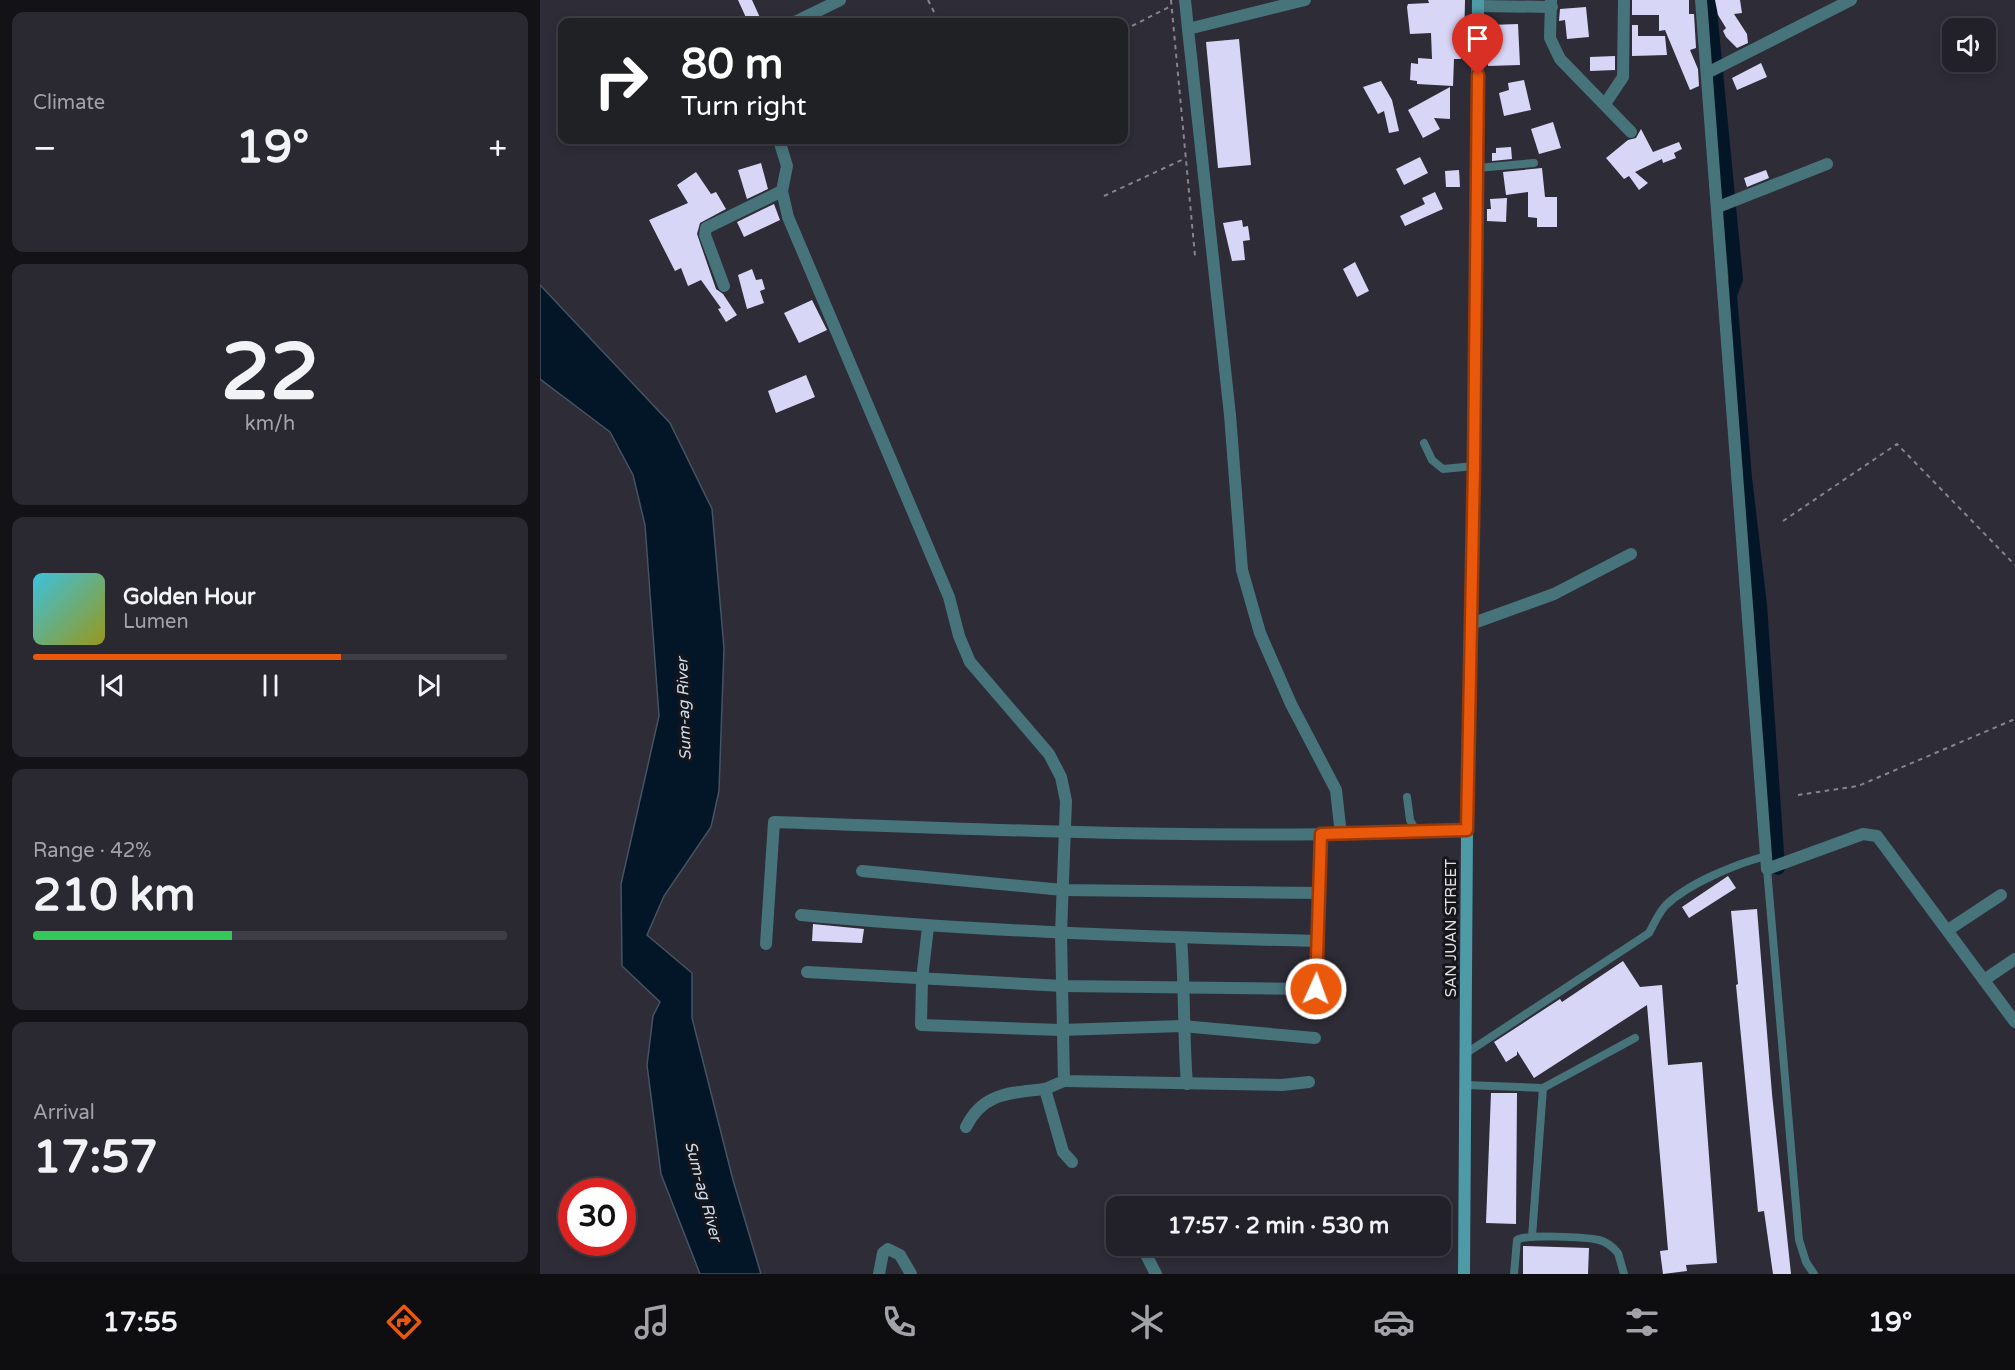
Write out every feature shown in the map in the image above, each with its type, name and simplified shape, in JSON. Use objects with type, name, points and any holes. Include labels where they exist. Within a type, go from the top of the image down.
[{"type":"main road","name":"SAN JUAN STREET","points":[[1464,1274],[1467,830],[1472,624],[1478,3]]},
{"type":"street","points":[[803,18],[840,0]]},
{"type":"street","points":[[1185,0],[1230,415],[1242,570],[1260,633],[1291,704],[1336,790],[1341,835]]},
{"type":"street","points":[[1188,29],[1305,0]]},
{"type":"street","points":[[1605,104],[1623,76],[1624,0]]},
{"type":"street","points":[[1701,0],[1721,206],[1766,855],[1775,866],[1863,834],[1876,836],[2015,1022]]},
{"type":"street","points":[[1709,72],[1851,0]]},
{"type":"street","points":[[1478,3],[1551,4],[1550,38],[1560,58],[1631,132]]},
{"type":"street","points":[[780,144],[787,166],[782,191],[788,217],[949,597],[959,636],[970,663],[1049,754],[1061,777],[1066,801],[1061,934],[1063,986],[1061,1030],[1064,1081]]},
{"type":"street","points":[[1721,206],[1827,164]]},
{"type":"street","points":[[724,286],[705,236],[706,228],[782,191]]},
{"type":"street","points":[[1472,624],[1554,594],[1631,554]]},
{"type":"street","points":[[766,944],[774,822],[1064,832],[1341,835],[1467,830]]},
{"type":"street","points":[[807,972],[1063,986],[1316,989],[1321,834]]},
{"type":"street","points":[[862,871],[1063,890],[1320,893]]},
{"type":"street","points":[[1948,930],[2001,895]]},
{"type":"street","points":[[801,915],[928,927],[1061,934],[1318,941]]},
{"type":"street","points":[[928,927],[922,979],[921,1025],[1061,1030],[1182,1026],[1315,1038]]},
{"type":"street","points":[[1181,938],[1185,989],[1182,1026],[1187,1084]]},
{"type":"street","points":[[1984,980],[2015,959]]},
{"type":"street","points":[[966,1127],[974,1112],[994,1097],[1045,1089],[1064,1081],[1282,1085],[1309,1082]]},
{"type":"street","points":[[1045,1089],[1063,1152],[1072,1162]]},
{"type":"street","points":[[879,1274],[883,1253],[888,1249],[900,1255],[911,1274]]},
{"type":"street","points":[[1147,1256],[1156,1274]]},
{"type":"lane","points":[[1477,168],[1534,163]]},
{"type":"lane","points":[[1424,443],[1432,460],[1443,469],[1474,466]]},
{"type":"lane","points":[[1407,797],[1410,820],[1417,833]]},
{"type":"lane","points":[[1466,1054],[1649,933],[1664,907],[1677,896],[1743,862],[1766,855]]},
{"type":"lane","points":[[1775,866],[1799,1240],[1806,1262],[1814,1274]]},
{"type":"lane","points":[[1465,1085],[1543,1088],[1635,1038]]},
{"type":"lane","points":[[1532,1237],[1543,1088]]},
{"type":"lane","points":[[1514,1274],[1517,1240],[1521,1237],[1601,1240],[1618,1253],[1623,1274]]},
{"type":"path","points":[[928,0],[937,18]]},
{"type":"path","points":[[1171,0],[1195,256]]},
{"type":"path","points":[[1128,28],[1171,6]]},
{"type":"path","points":[[1104,196],[1186,158]]},
{"type":"path","points":[[1783,520],[1897,444],[2015,565]]},
{"type":"path","points":[[1798,795],[1858,786],[2015,719]]},
{"type":"water","name":"Sum-ag River","points":[[540,285],[670,423],[712,509],[724,648],[719,791],[711,827],[664,896],[647,935],[692,973],[692,1018],[733,1180],[761,1274],[700,1274],[661,1174],[647,1065],[653,1016],[660,1002],[622,966],[621,884],[659,716],[645,525],[633,475],[610,432],[540,379]]},
{"type":"building","points":[[738,0],[752,0],[760,18],[746,18]]},
{"type":"building","points":[[1428,0],[1465,0],[1464,47],[1460,47],[1461,59],[1454,59],[1453,86],[1417,84],[1417,81],[1410,80],[1411,63],[1418,64],[1418,58],[1432,59],[1431,33],[1410,34],[1407,7],[1408,4],[1429,3]]},
{"type":"building","points":[[1632,0],[1689,0],[1689,14],[1694,14],[1696,48],[1690,50],[1698,69],[1699,86],[1690,90],[1665,30],[1659,31],[1659,15],[1632,15]]},
{"type":"building","points":[[1715,0],[1740,0],[1742,13],[1734,14],[1747,34],[1748,43],[1737,48],[1726,37],[1723,31],[1726,28],[1718,15]]},
{"type":"building","points":[[1586,7],[1589,37],[1567,39],[1565,20],[1559,21],[1560,9]]},
{"type":"building","points":[[1518,24],[1520,65],[1488,66],[1487,53],[1492,53],[1490,25]]},
{"type":"building","points":[[1632,25],[1638,25],[1638,36],[1665,36],[1667,55],[1632,56]]},
{"type":"building","points":[[1239,39],[1251,165],[1218,168],[1206,42]]},
{"type":"building","points":[[1615,56],[1615,70],[1590,71],[1590,57]]},
{"type":"building","points":[[1761,63],[1767,77],[1737,90],[1732,78]]},
{"type":"building","points":[[1524,80],[1531,110],[1504,116],[1499,93],[1509,90],[1508,83]]},
{"type":"building","points":[[1381,81],[1392,100],[1399,131],[1389,133],[1384,111],[1378,114],[1363,87]]},
{"type":"building","points":[[1450,87],[1450,119],[1434,118],[1440,129],[1423,138],[1408,110]]},
{"type":"building","points":[[1553,122],[1561,148],[1539,154],[1531,129]]},
{"type":"building","points":[[1641,129],[1653,152],[1679,142],[1682,149],[1674,153],[1676,158],[1663,163],[1662,159],[1635,172],[1648,183],[1639,190],[1629,176],[1624,179],[1606,158],[1628,140],[1636,138]]},
{"type":"building","points":[[1511,147],[1512,159],[1492,161],[1492,153],[1496,153],[1496,148]]},
{"type":"building","points":[[1420,157],[1428,173],[1404,185],[1396,169]]},
{"type":"building","points":[[761,163],[768,189],[747,199],[738,170]]},
{"type":"building","points":[[1542,168],[1545,197],[1557,197],[1557,227],[1537,227],[1537,218],[1528,217],[1528,192],[1506,195],[1503,172]]},
{"type":"building","points":[[1459,170],[1460,187],[1446,187],[1445,171]]},
{"type":"building","points":[[1766,170],[1769,178],[1747,187],[1744,178]]},
{"type":"building","points":[[696,172],[711,194],[716,192],[726,209],[700,223],[697,234],[716,289],[723,294],[737,315],[726,322],[718,309],[721,308],[701,280],[688,286],[681,268],[675,271],[649,220],[688,203],[677,185]]},
{"type":"building","points":[[1435,192],[1443,209],[1405,226],[1400,216],[1425,204],[1422,198]]},
{"type":"building","points":[[1507,198],[1506,222],[1487,221],[1487,209],[1491,209],[1490,199]]},
{"type":"building","points":[[774,204],[780,220],[744,237],[737,222]]},
{"type":"building","points":[[1242,220],[1243,227],[1248,226],[1250,240],[1243,241],[1245,260],[1232,261],[1223,223]]},
{"type":"building","points":[[1355,262],[1369,291],[1357,297],[1343,269]]},
{"type":"building","points":[[752,269],[756,280],[762,279],[765,289],[760,291],[764,303],[747,309],[738,275]]},
{"type":"building","points":[[812,300],[827,330],[799,343],[784,313]]},
{"type":"building","points":[[806,375],[815,397],[776,413],[768,391]]},
{"type":"building","points":[[1728,876],[1736,888],[1689,918],[1682,907]]},
{"type":"building","points":[[1757,909],[1772,1094],[1791,1274],[1773,1274],[1764,1211],[1758,1212],[1736,985],[1738,984],[1731,911]]},
{"type":"building","points":[[813,924],[864,929],[862,943],[812,941]]},
{"type":"building","points":[[1623,961],[1640,987],[1662,985],[1668,1065],[1702,1062],[1717,1263],[1686,1265],[1687,1271],[1663,1274],[1660,1251],[1668,1250],[1647,1005],[1534,1078],[1517,1051],[1517,1055],[1506,1062],[1494,1042],[1560,999],[1562,1002]]},
{"type":"building","points":[[1491,1093],[1517,1093],[1516,1224],[1486,1223]]},
{"type":"building","points":[[1523,1246],[1589,1248],[1588,1274],[1523,1274]]},
{"type":"waterway","points":[[1709,0],[1736,279],[1730,295],[1745,478],[1760,605],[1778,868]]},
{"type":"route","points":[[1316,989],[1321,834],[1467,830],[1478,75]]}]
